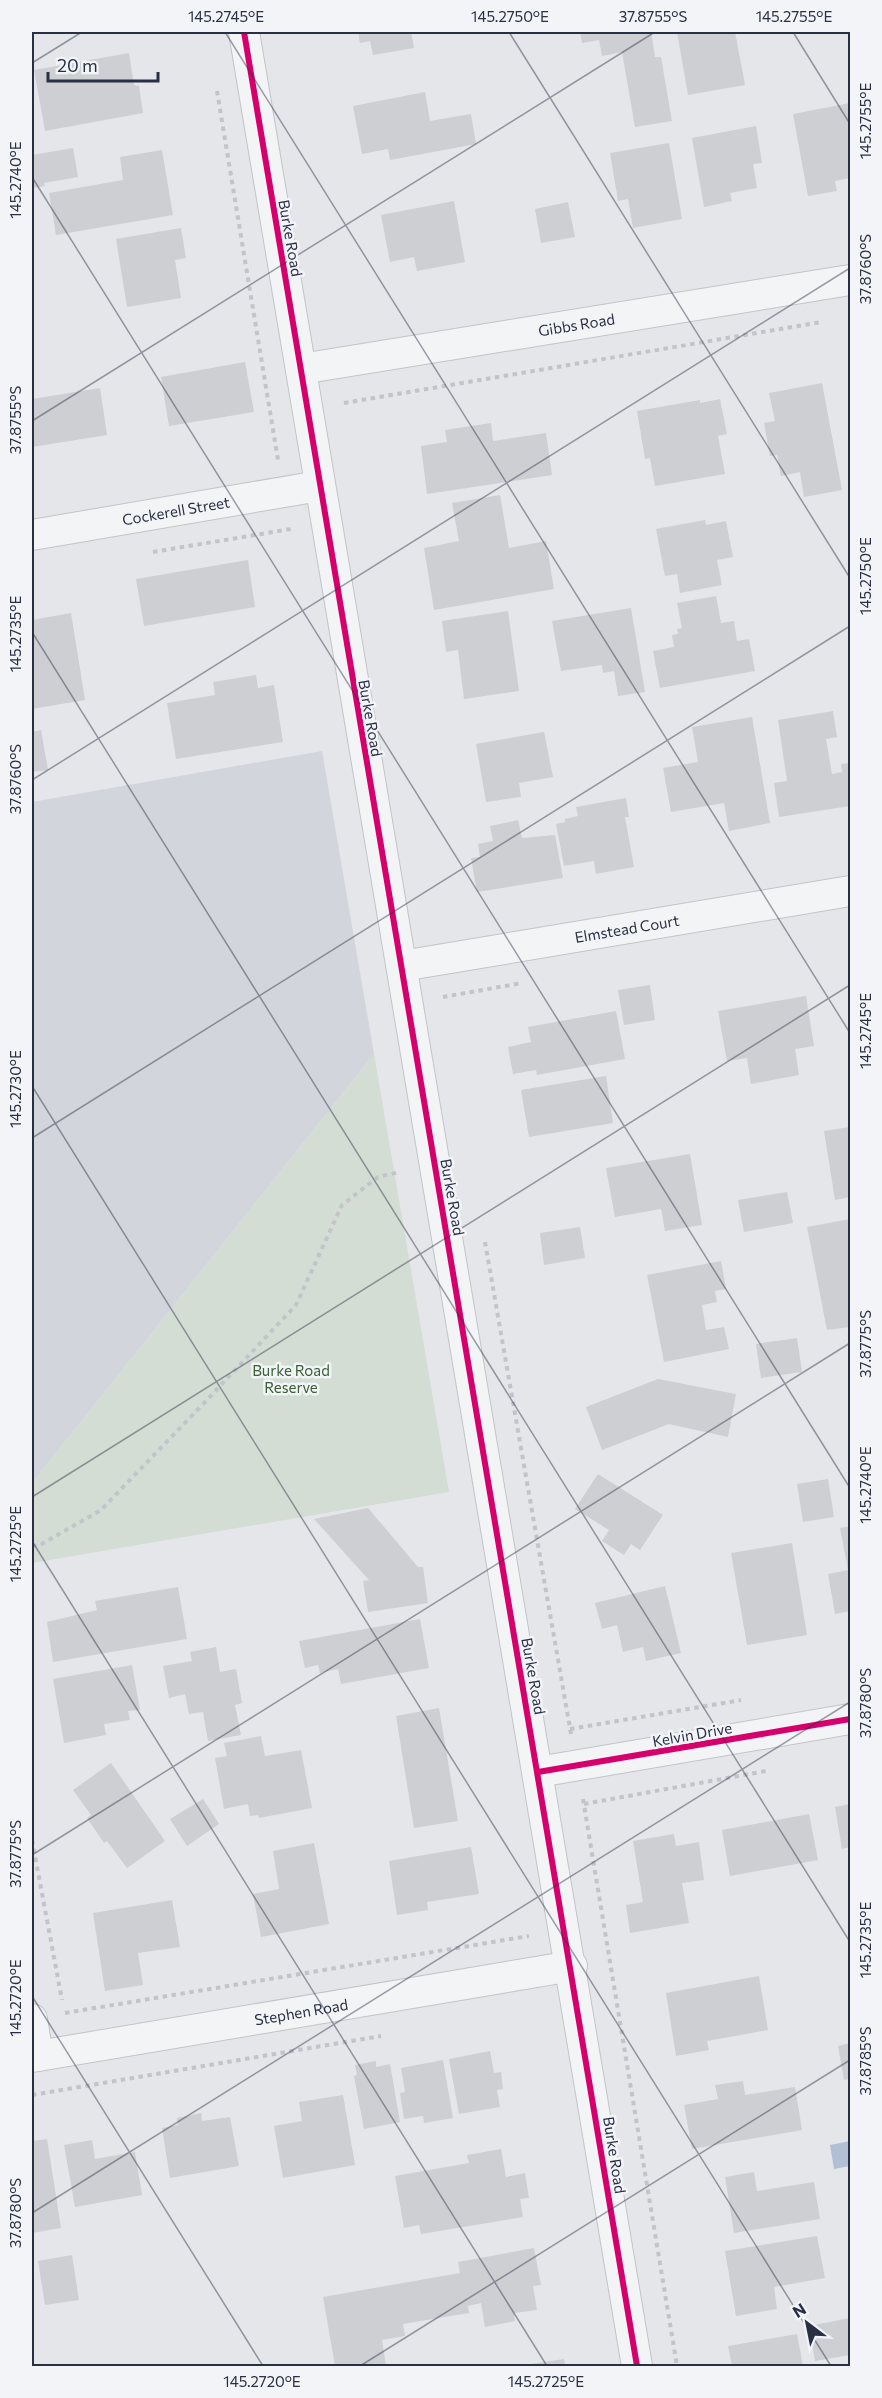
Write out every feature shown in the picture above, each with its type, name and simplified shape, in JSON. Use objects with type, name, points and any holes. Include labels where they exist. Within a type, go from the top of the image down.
[{"type":"street","name":"Burke Road","points":[[244,32],[319,486],[572,1966],[637,2367]]},
{"type":"street","name":"Gibbs Road","points":[[301,369],[850,280]]},
{"type":"street","name":"Cockerell Street","points":[[32,535],[319,486]]},
{"type":"street","name":"Elmstead Court","points":[[402,966],[850,891]]},
{"type":"street","name":"Kelvin Drive","points":[[538,1772],[850,1719]]},
{"type":"street","name":"Stephen Road","points":[[35,2057],[572,1966]]},
{"type":"street","points":[[32,2019],[35,2057]]},
{"type":"path","points":[[216,89],[278,457]]},
{"type":"path","points":[[344,403],[827,321]]},
{"type":"path","points":[[149,552],[291,529]]},
{"type":"path","points":[[442,997],[445,1009]]},
{"type":"path","points":[[32,1546],[40,1545],[101,1510],[296,1305],[342,1205],[378,1177],[400,1172]]},
{"type":"path","points":[[484,1233],[570,1729],[745,1699]]},
{"type":"path","points":[[677,2367],[584,1804],[770,1770]]},
{"type":"path","points":[[32,1840],[64,2013],[529,1935]]},
{"type":"path","points":[[32,2095],[390,2034]]},
{"type":"shaded area","points":[[322,751],[374,1054],[32,1483],[32,802]]},
{"type":"green space","name":"Burke Road Reserve","points":[[374,1054],[449,1492],[32,1563],[32,1483]]},
{"type":"water","points":[[850,2141],[850,2166],[834,2169],[830,2145]]},
{"type":"building","points":[[358,32],[411,32],[414,48],[373,55],[370,41],[360,43]]},
{"type":"building","points":[[580,32],[651,32],[655,57],[661,57],[672,121],[635,127],[622,52],[602,56],[599,40],[582,43]]},
{"type":"building","points":[[677,32],[735,32],[745,85],[688,95]]},
{"type":"building","points":[[129,53],[134,85],[139,86],[143,113],[45,131],[34,70]]},
{"type":"building","points":[[425,92],[430,121],[471,114],[476,144],[390,160],[388,149],[362,154],[353,106]]},
{"type":"building","points":[[850,103],[850,178],[835,181],[837,191],[808,196],[793,114]]},
{"type":"building","points":[[756,126],[762,163],[753,164],[757,188],[730,193],[732,201],[704,207],[692,138]]},
{"type":"building","points":[[669,143],[682,219],[633,228],[628,199],[618,201],[610,153]]},
{"type":"building","points":[[73,148],[78,177],[44,183],[45,186],[32,188],[32,155]]},
{"type":"building","points":[[162,150],[173,215],[56,235],[49,193],[123,180],[120,157]]},
{"type":"building","points":[[454,201],[465,262],[417,271],[414,257],[390,262],[381,215]]},
{"type":"building","points":[[568,202],[575,237],[541,243],[535,209]]},
{"type":"building","points":[[181,228],[186,258],[175,260],[181,298],[127,307],[116,239]]},
{"type":"building","points":[[245,362],[254,412],[169,426],[161,377]]},
{"type":"building","points":[[822,383],[842,490],[804,497],[800,472],[781,476],[777,455],[770,456],[764,423],[775,421],[769,393]]},
{"type":"building","points":[[100,388],[107,435],[32,447],[32,399]]},
{"type":"building","points":[[720,399],[727,434],[718,436],[725,474],[655,486],[650,458],[645,459],[637,411],[700,400],[700,403]]},
{"type":"building","points":[[491,423],[493,441],[546,433],[552,475],[427,494],[421,446],[447,442],[445,430]]},
{"type":"building","points":[[500,495],[509,548],[546,541],[554,589],[434,610],[424,548],[459,541],[452,503]]},
{"type":"building","points":[[705,520],[706,525],[726,521],[733,557],[717,560],[722,585],[680,593],[677,574],[665,576],[656,529]]},
{"type":"building","points":[[248,560],[255,607],[144,626],[136,579]]},
{"type":"building","points":[[716,596],[721,623],[734,621],[737,641],[749,639],[755,671],[660,688],[653,651],[674,647],[672,635],[678,634],[677,629],[682,628],[677,603]]},
{"type":"building","points":[[631,608],[645,692],[618,696],[614,671],[603,673],[602,665],[561,671],[552,621]]},
{"type":"building","points":[[508,611],[519,691],[464,699],[458,650],[446,652],[442,621]]},
{"type":"building","points":[[71,613],[85,700],[32,709],[32,620]]},
{"type":"building","points":[[256,675],[258,688],[274,685],[283,742],[176,759],[167,703],[215,695],[213,682]]},
{"type":"building","points":[[833,711],[837,737],[826,739],[832,774],[842,772],[841,764],[850,763],[850,806],[779,817],[774,783],[787,781],[778,720]]},
{"type":"building","points":[[752,717],[770,823],[729,831],[724,803],[671,812],[663,768],[698,762],[692,727]]},
{"type":"building","points":[[41,730],[48,770],[32,772],[32,732]]},
{"type":"building","points":[[544,732],[553,777],[519,783],[521,797],[486,802],[476,744]]},
{"type":"building","points":[[626,798],[629,817],[625,817],[634,867],[596,874],[594,861],[564,866],[556,824],[578,816],[576,807]]},
{"type":"building","points":[[518,820],[522,838],[555,835],[563,878],[477,892],[471,858],[480,857],[478,844],[493,841],[490,826]]},
{"type":"building","points":[[650,985],[655,1020],[624,1025],[618,990]]},
{"type":"building","points":[[806,996],[814,1046],[795,1049],[799,1075],[751,1084],[747,1058],[727,1061],[718,1011]]},
{"type":"building","points":[[616,1011],[625,1059],[537,1075],[536,1070],[513,1074],[508,1047],[531,1042],[528,1027]]},
{"type":"building","points":[[606,1076],[613,1123],[529,1137],[521,1090]]},
{"type":"building","points":[[850,1127],[850,1197],[835,1200],[824,1131]]},
{"type":"building","points":[[690,1154],[702,1225],[665,1231],[661,1209],[615,1217],[606,1168]]},
{"type":"building","points":[[787,1192],[793,1223],[744,1232],[738,1200]]},
{"type":"building","points":[[850,1219],[850,1327],[827,1330],[807,1227]]},
{"type":"building","points":[[580,1227],[585,1258],[544,1265],[540,1233]]},
{"type":"building","points":[[721,1261],[726,1289],[715,1291],[717,1302],[702,1305],[706,1330],[724,1327],[729,1349],[664,1362],[647,1275]]},
{"type":"building","points":[[797,1338],[802,1372],[761,1378],[756,1344]]},
{"type":"building","points":[[658,1379],[736,1394],[728,1437],[669,1424],[602,1450],[586,1407]]},
{"type":"building","points":[[598,1474],[663,1515],[640,1550],[631,1544],[624,1555],[602,1541],[609,1530],[575,1509]]},
{"type":"building","points":[[828,1479],[834,1517],[803,1522],[797,1484]]},
{"type":"building","points":[[368,1508],[418,1567],[423,1567],[428,1603],[368,1612],[363,1581],[369,1580],[314,1519]]},
{"type":"building","points":[[850,1526],[850,1611],[835,1614],[828,1574],[848,1570],[840,1528]]},
{"type":"building","points":[[792,1543],[807,1635],[747,1645],[731,1553]]},
{"type":"building","points":[[665,1586],[681,1653],[646,1661],[643,1647],[623,1652],[617,1625],[602,1629],[595,1603]]},
{"type":"building","points":[[178,1587],[187,1639],[53,1662],[47,1622],[97,1610],[95,1601]]},
{"type":"building","points":[[420,1619],[429,1668],[341,1684],[338,1669],[320,1673],[318,1665],[305,1668],[299,1641]]},
{"type":"building","points":[[216,1647],[220,1672],[236,1669],[242,1703],[235,1705],[241,1735],[208,1741],[203,1712],[189,1714],[185,1694],[169,1698],[163,1666],[192,1661],[190,1652]]},
{"type":"building","points":[[132,1665],[140,1710],[128,1711],[130,1720],[104,1724],[106,1735],[64,1743],[53,1679]]},
{"type":"building","points":[[439,1708],[458,1821],[414,1828],[396,1716]]},
{"type":"building","points":[[261,1736],[265,1756],[301,1750],[312,1808],[259,1818],[258,1815],[250,1816],[248,1804],[224,1809],[215,1758],[227,1756],[224,1743]]},
{"type":"building","points":[[111,1763],[165,1841],[127,1868],[107,1841],[104,1843],[87,1818],[91,1815],[73,1790]]},
{"type":"building","points":[[203,1799],[219,1824],[187,1846],[170,1819]]},
{"type":"building","points":[[850,1804],[850,1847],[842,1849],[835,1807]]},
{"type":"building","points":[[809,1814],[818,1860],[730,1876],[722,1830]]},
{"type":"building","points":[[674,1834],[676,1846],[699,1842],[704,1880],[682,1883],[689,1923],[630,1933],[626,1905],[643,1902],[633,1841]]},
{"type":"building","points":[[314,1843],[329,1924],[261,1937],[253,1894],[279,1889],[273,1851]]},
{"type":"building","points":[[471,1847],[479,1894],[427,1902],[428,1910],[397,1915],[389,1861]]},
{"type":"building","points":[[172,1900],[180,1947],[138,1953],[143,1985],[105,1991],[93,1913]]},
{"type":"building","points":[[759,1976],[768,2030],[707,2041],[709,2050],[676,2056],[666,1993]]},
{"type":"building","points":[[850,2043],[850,2079],[844,2080],[838,2046]]},
{"type":"building","points":[[490,2051],[494,2073],[501,2072],[503,2089],[497,2090],[500,2107],[459,2114],[449,2059]]},
{"type":"building","points":[[443,2060],[453,2118],[424,2123],[423,2116],[404,2119],[400,2093],[405,2092],[401,2068]]},
{"type":"building","points":[[376,2061],[376,2067],[390,2064],[400,2122],[364,2129],[354,2076],[357,2075],[355,2065]]},
{"type":"building","points":[[743,2081],[745,2095],[795,2087],[802,2130],[692,2149],[684,2105],[718,2099],[715,2085]]},
{"type":"building","points":[[343,2095],[355,2165],[283,2178],[274,2126],[302,2121],[299,2102]]},
{"type":"building","points":[[201,2113],[202,2121],[230,2117],[239,2166],[170,2178],[162,2128],[178,2125],[177,2118]]},
{"type":"building","points":[[47,2139],[61,2228],[32,2233],[32,2141]]},
{"type":"building","points":[[92,2140],[95,2159],[135,2152],[142,2195],[75,2207],[64,2145]]},
{"type":"building","points":[[501,2149],[506,2177],[525,2173],[529,2198],[520,2199],[523,2217],[421,2234],[419,2225],[404,2228],[395,2176],[469,2163],[467,2155]]},
{"type":"building","points":[[754,2172],[757,2191],[814,2182],[820,2219],[734,2233],[725,2177]]},
{"type":"building","points":[[817,2236],[825,2278],[774,2287],[777,2309],[736,2316],[725,2251]]},
{"type":"building","points":[[534,2248],[541,2285],[533,2286],[537,2310],[514,2313],[515,2321],[485,2327],[481,2303],[468,2306],[469,2313],[403,2324],[405,2336],[382,2340],[386,2366],[335,2366],[323,2297],[460,2273],[458,2262]]},
{"type":"building","points":[[72,2255],[79,2300],[45,2305],[38,2261]]},
{"type":"building","points":[[850,2318],[850,2355],[815,2361],[809,2326]]},
{"type":"building","points":[[797,2334],[803,2366],[732,2366],[728,2346]]},
{"type":"building","points":[[564,2359],[565,2366],[525,2366],[525,2365]]},
{"type":"cycle path","points":[[244,32],[637,2366]]},
{"type":"cycle path","points":[[538,1772],[850,1719]]}]
